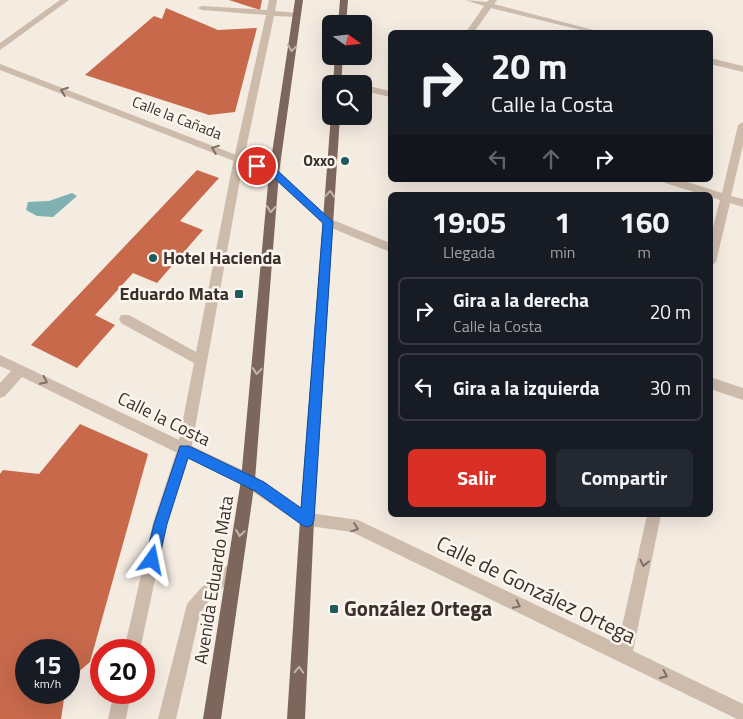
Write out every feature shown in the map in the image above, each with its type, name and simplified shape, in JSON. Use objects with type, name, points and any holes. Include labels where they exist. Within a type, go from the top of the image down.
[{"type":"main road","name":"Avenida Eduardo Mata","points":[[212,719],[248,480],[274,173],[299,0]]},
{"type":"main road","points":[[343,15],[344,0]]},
{"type":"main road","points":[[296,719],[307,520],[334,125]]},
{"type":"street","points":[[0,47],[65,0]]},
{"type":"street","points":[[134,639],[160,524],[184,450],[239,158],[273,0]]},
{"type":"street","points":[[469,0],[491,2],[590,30]]},
{"type":"street","points":[[471,30],[491,2]]},
{"type":"street","points":[[202,8],[298,15]]},
{"type":"street","points":[[713,62],[743,69]]},
{"type":"street","name":"Calle la Cañada","points":[[0,67],[274,173],[328,222],[388,247]]},
{"type":"street","points":[[372,90],[388,94]]},
{"type":"street","points":[[713,249],[743,125]]},
{"type":"street","points":[[675,182],[706,192]]},
{"type":"street","points":[[713,194],[743,203]]},
{"type":"street","points":[[125,319],[202,360]]},
{"type":"street","name":"Calle la Costa","points":[[0,360],[248,480],[307,520]]},
{"type":"street","points":[[0,392],[20,370]]},
{"type":"street","points":[[713,384],[743,394]]},
{"type":"street","points":[[624,656],[654,517]]},
{"type":"street","name":"Calle de González Ortega","points":[[307,520],[353,525],[743,713]]},
{"type":"street","points":[[167,719],[193,610],[205,594],[235,568]]},
{"type":"street","points":[[117,719],[120,704]]},
{"type":"water","points":[[72,193],[77,196],[53,217],[37,216],[26,210],[28,202],[49,201]]},
{"type":"building","points":[[229,0],[262,0],[260,10]]},
{"type":"building","points":[[166,8],[218,30],[257,28],[235,112],[209,115],[85,75],[154,16],[162,19]]},
{"type":"building","points":[[197,170],[219,178],[180,221],[203,230],[157,283],[133,273],[95,315],[115,325],[77,368],[31,345]]},
{"type":"building","points":[[80,424],[148,454],[96,639],[90,639],[90,662],[80,671],[80,639],[15,639],[15,704],[63,704],[61,719],[0,719],[0,474],[3,470],[39,474]]},
{"type":"place","name":"Oxxo","points":[[345,161]]},
{"type":"place","name":"Hotel Hacienda","points":[[153,258]]},
{"type":"place","name":"Eduardo Mata","points":[[239,294]]},
{"type":"place","name":"González Ortega","points":[[334,609]]},
{"type":"route","points":[[152,560],[160,524],[184,450],[260,486],[307,520],[328,222],[274,173],[257,166]]}]
